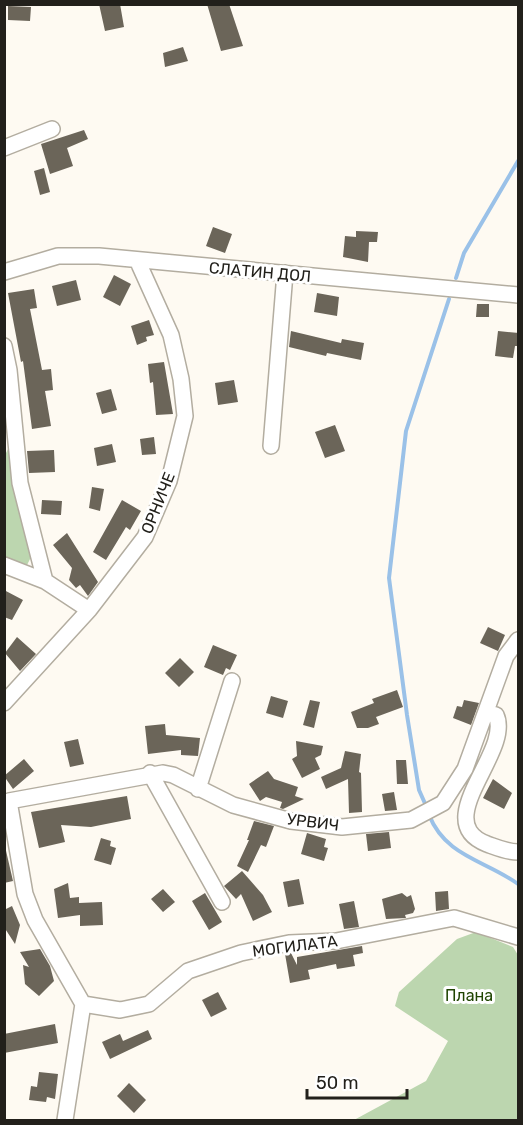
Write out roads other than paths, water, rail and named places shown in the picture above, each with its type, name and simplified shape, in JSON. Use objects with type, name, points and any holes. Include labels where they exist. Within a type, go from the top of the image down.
[{"type":"street","points":[[4,148],[52,129]]},
{"type":"street","name":"СЛАТИН ДОЛ","points":[[4,272],[58,256],[99,256],[138,262],[519,295]]},
{"type":"street","name":"ОРНИЧЕ","points":[[4,703],[89,610],[145,537],[169,481],[185,416],[181,379],[171,335],[138,262]]},
{"type":"street","points":[[272,446],[285,273]]},
{"type":"street","points":[[4,346],[20,483],[45,581]]},
{"type":"street","points":[[4,566],[45,581],[89,610]]},
{"type":"street","name":"УРВИЧ","points":[[7,799],[150,773],[173,775],[233,805],[291,822],[342,826],[411,820],[443,802],[465,769],[506,656],[519,640]]},
{"type":"street","points":[[198,789],[232,681]]},
{"type":"street","points":[[487,712],[496,715],[499,723],[498,736],[467,804],[466,823],[472,835],[483,842],[510,852],[519,852]]},
{"type":"street","points":[[150,773],[222,902]]},
{"type":"street","points":[[7,799],[25,894],[35,920],[83,1004],[65,1120]]},
{"type":"street","name":"МОГИЛАТА","points":[[83,1004],[120,1010],[149,1004],[188,971],[240,953],[289,943],[336,941],[454,918],[519,937]]},
{"type":"waterway","points":[[456,278],[464,253],[518,161]]},
{"type":"waterway","points":[[427,808],[419,790],[389,578],[406,431],[449,299]]},
{"type":"waterway","points":[[429,815],[436,829],[456,849],[518,884]]},
{"type":"park label","name":"Плана","points":[[469,995]]}]
